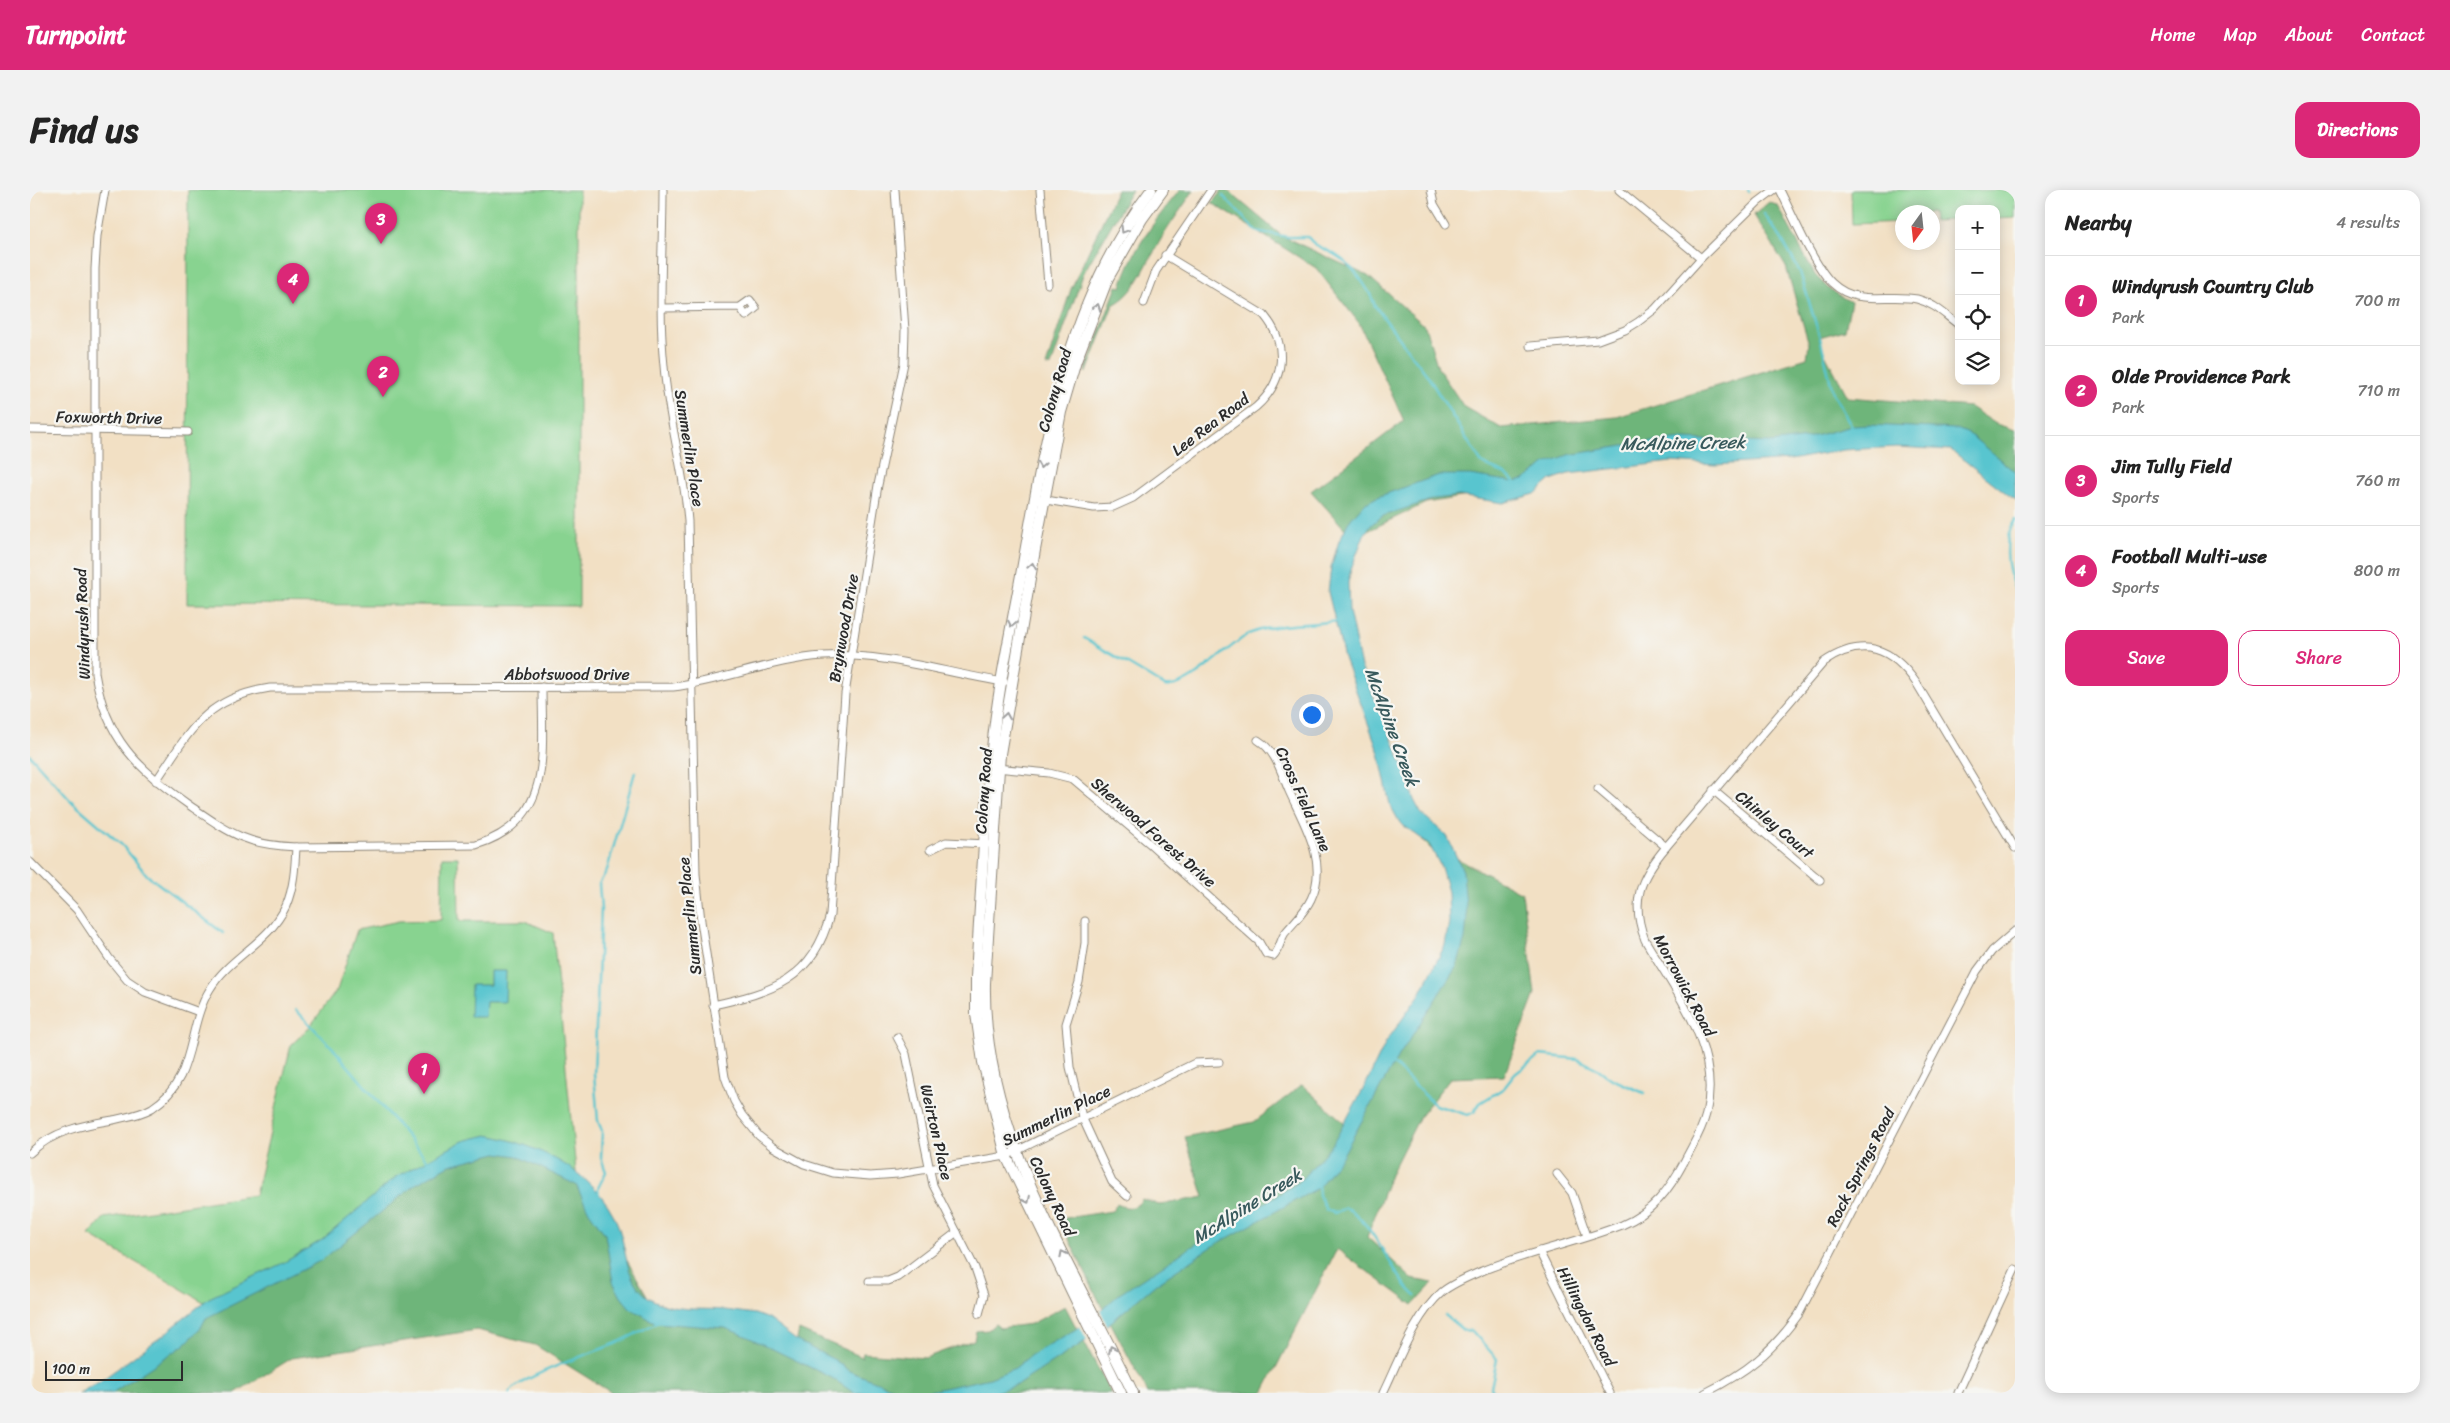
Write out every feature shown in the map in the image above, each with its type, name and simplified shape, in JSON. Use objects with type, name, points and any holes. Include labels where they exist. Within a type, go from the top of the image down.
[{"type":"main road","name":"Colony Road","points":[[1121,1393],[1006,1156],[989,1092],[976,1014],[995,768],[1006,682],[1039,499],[1053,408],[1079,324],[1100,273],[1112,250],[1151,190]]},
{"type":"main road","name":"Colony Road","points":[[1039,499],[1076,361],[1108,278],[1120,254],[1163,190]]},
{"type":"main road","points":[[1079,324],[1090,327]]},
{"type":"main road","name":"Colony Road","points":[[990,844],[984,1018],[993,1074],[1016,1152],[1051,1229],[1133,1393]]},
{"type":"street","name":"Windyrush Road","points":[[105,190],[97,236],[95,269],[94,635],[97,684],[105,712],[128,754],[156,781],[236,836],[269,846],[468,846],[490,840],[504,833],[516,824],[529,808],[538,787],[542,760],[542,688]]},
{"type":"street","name":"Summerlin Place","points":[[663,190],[663,365],[667,398],[687,505],[696,874],[713,1005],[729,1089],[742,1116],[773,1147],[804,1164],[852,1176],[898,1174],[976,1163],[1006,1156],[1082,1117],[1196,1063],[1220,1062]]},
{"type":"street","name":"Brynwood Drive","points":[[713,1005],[764,993],[788,980],[811,958],[826,930],[831,908],[841,732],[878,485],[904,363],[905,330],[895,190]]},
{"type":"street","points":[[1040,190],[1048,284]]},
{"type":"street","points":[[1144,303],[1156,271],[1165,255],[1211,190]]},
{"type":"street","points":[[1431,190],[1434,204],[1446,224]]},
{"type":"street","points":[[1620,190],[1701,258]]},
{"type":"street","points":[[1530,346],[1598,340],[1625,330],[1654,309],[1701,258],[1758,202],[1774,190]]},
{"type":"street","points":[[1780,190],[1825,275],[1840,290],[1864,298],[1916,299],[1940,310],[1955,322]]},
{"type":"street","name":"Lee Rea Road","points":[[1039,499],[1094,508],[1113,506],[1133,498],[1256,407],[1266,398],[1280,374],[1280,347],[1272,325],[1264,315],[1165,255]]},
{"type":"street","points":[[662,308],[740,307]]},
{"type":"street","name":"Foxworth Drive","points":[[30,429],[188,432]]},
{"type":"street","name":"Morrowick Road","points":[[1382,1393],[1422,1315],[1434,1299],[1450,1286],[1503,1262],[1633,1220],[1660,1200],[1673,1182],[1699,1134],[1706,1115],[1710,1084],[1702,1043],[1645,940],[1637,914],[1638,900],[1645,874],[1713,790],[1824,662],[1847,650],[1868,648],[1889,654],[1905,667],[2015,848]]},
{"type":"street","name":"Abbotswood Drive","points":[[156,781],[201,718],[224,701],[253,690],[270,688],[542,688],[692,685],[802,658],[853,655],[1006,682]]},
{"type":"street","name":"Cross Field Lane","points":[[1258,740],[1274,755],[1309,836],[1318,868],[1315,890],[1311,900],[1284,935],[1278,951]]},
{"type":"street","name":"Sherwood Forest Drive","points":[[995,768],[1064,775],[1073,779],[1149,843],[1259,942],[1266,954],[1273,956],[1278,951]]},
{"type":"street","points":[[1598,789],[1666,847]]},
{"type":"street","name":"Chinley Court","points":[[1713,790],[1820,880]]},
{"type":"street","points":[[930,850],[946,842],[990,844]]},
{"type":"street","points":[[30,1153],[42,1143],[65,1131],[144,1112],[167,1096],[183,1075],[199,1012],[210,988],[223,971],[257,944],[278,921],[289,899],[293,883],[296,847]]},
{"type":"street","points":[[30,862],[77,910],[109,958],[127,980],[145,992],[199,1012]]},
{"type":"street","points":[[1085,920],[1085,943],[1079,982],[1066,1024],[1070,1067],[1082,1117],[1112,1182],[1127,1196]]},
{"type":"street","name":"Rock Springs Road","points":[[1705,1393],[1731,1380],[1757,1362],[1785,1334],[1799,1314],[1977,971],[1992,951],[2015,930]]},
{"type":"street","name":"Weirton Place","points":[[896,1037],[906,1054],[924,1147],[934,1185],[975,1268],[984,1295],[979,1314]]},
{"type":"street","points":[[1557,1174],[1572,1193],[1588,1236]]},
{"type":"street","points":[[869,1281],[888,1281],[898,1277],[957,1232]]},
{"type":"street","name":"Hillingdon Road","points":[[1539,1251],[1610,1393]]},
{"type":"street","points":[[1958,1393],[2015,1269]]},
{"type":"green space","points":[[188,190],[579,190],[579,606],[187,604]]},
{"type":"green space","points":[[1117,190],[1132,190],[1084,272],[1051,366],[1046,366],[1071,289]]},
{"type":"green space","points":[[1180,190],[1194,190],[1163,236],[1142,275],[1127,295],[1113,305],[1087,372],[1085,372],[1117,286],[1121,287],[1131,261],[1153,224]]},
{"type":"green space","points":[[1222,190],[1227,190],[1282,236],[1368,276],[1425,326],[1438,368],[1464,407],[1501,428],[1617,417],[1807,358],[1809,344],[1786,267],[1754,215],[1769,202],[1778,206],[1815,275],[1831,291],[1851,302],[1845,330],[1819,337],[1824,352],[1848,397],[1970,407],[1996,424],[2015,430],[2015,484],[1943,432],[1589,463],[1509,489],[1426,503],[1353,538],[1311,491],[1404,421],[1359,323],[1316,268],[1212,203]]},
{"type":"green space","points":[[1851,190],[2015,190],[2015,218],[2000,219],[2000,205],[1955,205],[1955,220],[1940,221],[1940,205],[1895,205],[1895,222],[1852,224]]},
{"type":"green space","points":[[1422,840],[1522,893],[1535,994],[1504,1076],[1450,1078],[1420,1116],[1390,1175],[1367,1237],[1412,1279],[1433,1283],[1413,1305],[1337,1249],[1263,1393],[1148,1393],[1100,1303],[1059,1219],[1112,1211],[1117,1204],[1131,1207],[1137,1205],[1142,1199],[1159,1205],[1204,1197],[1185,1137],[1254,1122],[1302,1085],[1348,1126],[1459,945],[1451,869]]},
{"type":"green space","points":[[442,857],[458,857],[459,921],[525,921],[553,933],[577,1182],[327,1243],[209,1305],[89,1235],[104,1218],[255,1195],[291,1045],[308,1029],[337,990],[357,930],[399,921],[441,920]]},
{"type":"green space","points":[[489,1144],[556,1165],[592,1199],[649,1299],[794,1353],[799,1330],[862,1357],[863,1353],[925,1358],[974,1340],[976,1331],[988,1330],[995,1324],[1000,1328],[1031,1324],[1065,1306],[1111,1393],[612,1393],[535,1345],[477,1330],[292,1358],[235,1393],[95,1393],[209,1305],[327,1243],[368,1206]]},
{"type":"water","name":"McAlpine Creek","points":[[1852,426],[1957,429],[1969,434],[2015,472],[2015,500],[1951,450],[1897,447],[1844,450],[1790,460],[1715,465],[1671,462],[1568,474],[1551,480],[1535,494],[1503,503],[1459,496],[1434,499],[1383,516],[1372,524],[1364,535],[1351,569],[1348,583],[1349,611],[1361,667],[1405,769],[1414,800],[1421,813],[1447,836],[1463,871],[1467,918],[1465,939],[1457,966],[1393,1065],[1343,1155],[1318,1188],[1215,1245],[1156,1284],[1098,1333],[1019,1384],[993,1393],[920,1393],[990,1378],[1015,1368],[1031,1355],[1090,1321],[1118,1295],[1188,1249],[1299,1182],[1332,1145],[1365,1086],[1386,1042],[1420,994],[1445,945],[1449,922],[1448,892],[1441,867],[1429,844],[1400,823],[1390,805],[1379,753],[1344,658],[1328,592],[1331,567],[1339,541],[1349,521],[1364,504],[1377,497],[1439,475],[1470,475],[1514,482],[1524,480],[1547,463],[1568,455],[1641,443],[1684,439],[1770,443],[1807,438]]},
{"type":"water","points":[[490,971],[506,971],[505,1002],[486,1002],[485,1017],[470,1017],[471,985],[490,985]]},
{"type":"water","points":[[487,1135],[528,1146],[569,1167],[586,1181],[602,1197],[613,1215],[621,1235],[633,1280],[644,1294],[653,1300],[679,1308],[725,1310],[755,1314],[768,1319],[797,1341],[835,1360],[849,1371],[901,1391],[914,1393],[854,1393],[832,1378],[748,1337],[725,1328],[656,1323],[630,1308],[621,1297],[613,1282],[605,1234],[589,1212],[576,1185],[517,1156],[497,1153],[450,1165],[416,1184],[322,1260],[206,1318],[200,1329],[184,1345],[112,1393],[79,1393],[99,1382],[162,1336],[209,1298],[283,1263],[322,1240],[396,1177],[463,1141]]},
{"type":"pier","points":[[1100,1310],[1108,1327],[1088,1342],[1079,1324]]},
{"type":"waterway","points":[[1223,196],[1256,231],[1288,237],[1308,237],[1317,246],[1343,260],[1365,285],[1375,306],[1427,375],[1481,462],[1507,475],[1515,483]]},
{"type":"waterway","points":[[1764,214],[1781,238],[1800,272],[1821,341],[1833,393],[1852,427]]},
{"type":"waterway","points":[[2015,520],[2008,536],[2007,545],[2008,564],[2015,590]]},
{"type":"waterway","points":[[1084,638],[1165,686],[1175,685],[1197,674],[1240,640],[1258,630],[1337,621]]},
{"type":"waterway","points":[[30,755],[70,800],[122,845],[147,875],[223,933]]},
{"type":"waterway","points":[[599,1198],[598,1188],[606,1172],[601,1158],[602,1131],[598,1121],[594,1074],[601,909],[599,884],[607,870],[635,772]]},
{"type":"waterway","points":[[296,1010],[332,1047],[428,1161]]},
{"type":"waterway","points":[[1391,1062],[1435,1105],[1468,1115],[1474,1112],[1480,1103],[1504,1088],[1515,1074],[1540,1055],[1578,1059],[1598,1069],[1612,1079],[1644,1093]]},
{"type":"waterway","points":[[1318,1185],[1319,1195],[1326,1210],[1335,1213],[1345,1208],[1364,1222],[1399,1276],[1416,1296]]},
{"type":"waterway","points":[[1445,1315],[1463,1330],[1472,1331],[1497,1359],[1491,1388],[1495,1393]]},
{"type":"waterway","points":[[509,1393],[528,1379],[617,1343],[658,1322]]},
{"type":"place","name":"Jim Tully Field","points":[[381,244]]},
{"type":"place","name":"Football Multi-use","points":[[293,304]]},
{"type":"place","name":"Olde Providence Park","points":[[383,397]]},
{"type":"place","name":"Windyrush Country Club","points":[[424,1094]]}]
